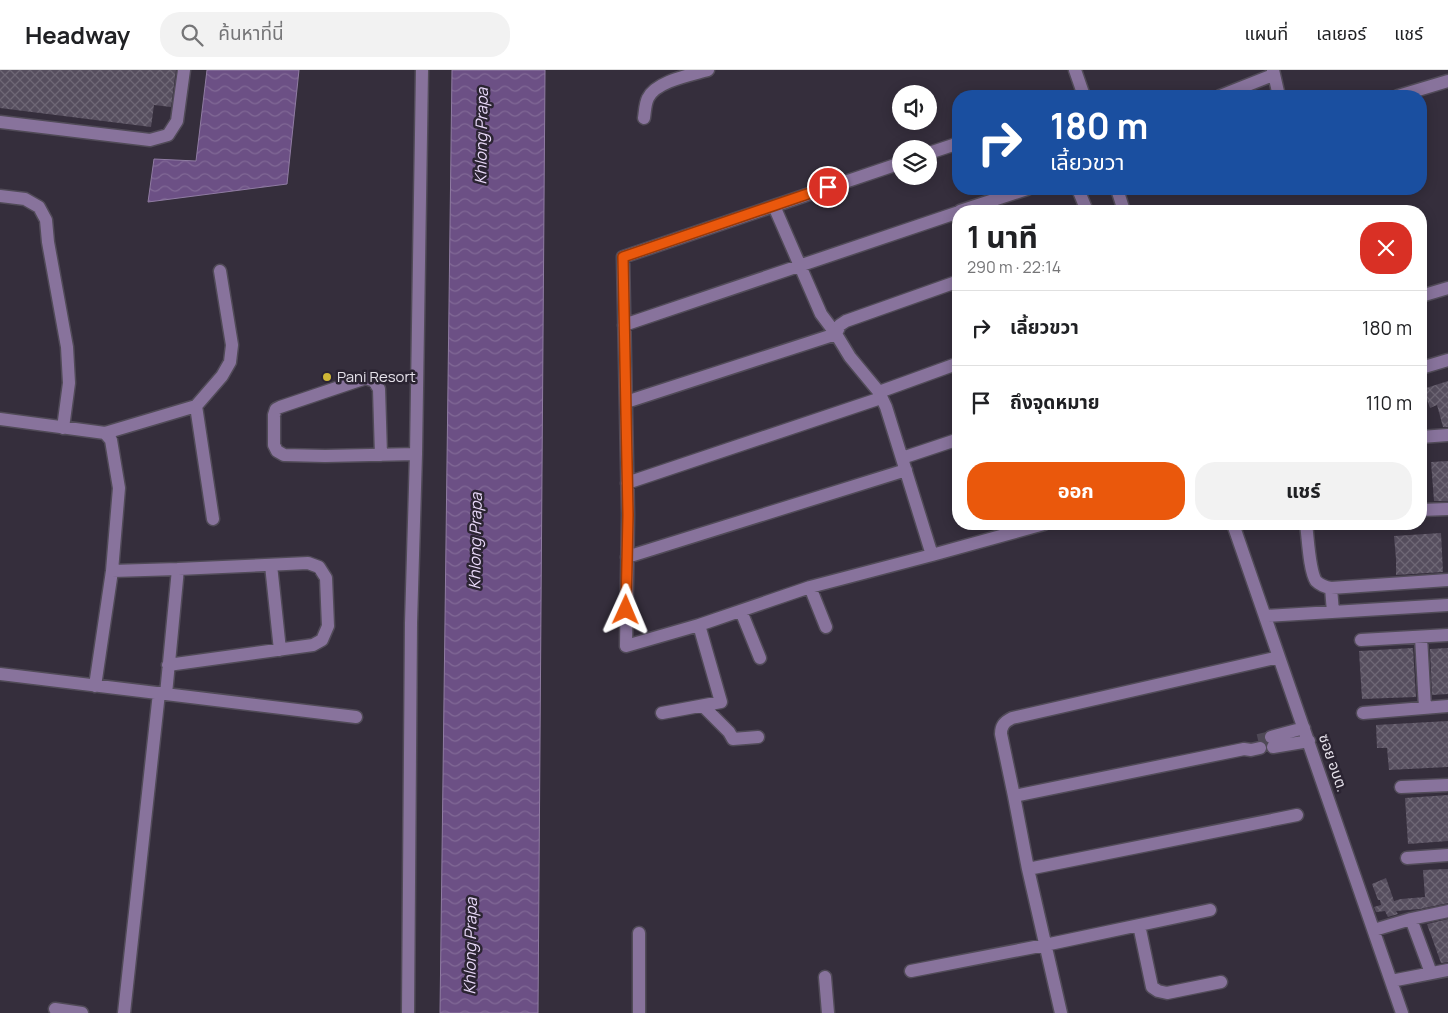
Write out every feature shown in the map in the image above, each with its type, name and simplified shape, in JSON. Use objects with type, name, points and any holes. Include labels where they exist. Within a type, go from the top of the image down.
[{"type":"street","points":[[0,122],[150,140],[168,135],[177,121],[184,70]]},
{"type":"street","points":[[408,1013],[411,623],[416,454],[422,70]]},
{"type":"street","points":[[644,118],[648,99],[654,90],[666,83],[708,70]]},
{"type":"street","points":[[1075,70],[1082,90]]},
{"type":"street","points":[[1234,90],[1273,73],[1277,90]]},
{"type":"street","points":[[1418,90],[1448,81]]},
{"type":"street","points":[[937,150],[952,145]]},
{"type":"street","points":[[892,166],[623,257],[627,483],[626,646],[700,625],[810,587],[1022,530]]},
{"type":"street","points":[[980,205],[1010,195]]},
{"type":"street","points":[[0,196],[25,199],[39,207],[46,220],[69,364],[69,383],[63,428]]},
{"type":"street","points":[[774,206],[820,314],[880,395],[932,555]]},
{"type":"street","points":[[624,325],[952,215]]},
{"type":"street","points":[[0,419],[105,433],[196,406],[222,376],[230,362],[232,345],[220,271]]},
{"type":"street","points":[[626,402],[836,334],[840,326],[846,321],[952,283]]},
{"type":"street","points":[[1427,294],[1448,288]]},
{"type":"street","points":[[1427,366],[1448,360]]},
{"type":"street","points":[[627,483],[880,395],[952,366]]},
{"type":"street","points":[[381,455],[379,389],[374,381],[366,378],[276,409],[274,415],[274,445],[277,451],[284,456],[381,455],[416,454]]},
{"type":"street","points":[[196,406],[213,519]]},
{"type":"street","points":[[95,686],[112,571],[119,488],[111,440],[105,433]]},
{"type":"street","points":[[1427,437],[1448,435]]},
{"type":"street","points":[[627,557],[904,464],[952,442]]},
{"type":"street","points":[[1427,510],[1448,509]]},
{"type":"street","name":"ซอย อบต.","points":[[1235,530],[1402,1013]]},
{"type":"street","points":[[1307,530],[1312,570],[1317,581],[1323,586],[1331,588],[1448,580]]},
{"type":"street","points":[[112,571],[308,563],[319,567],[326,578],[328,626],[322,640],[313,645],[168,665]]},
{"type":"street","points":[[271,565],[280,650]]},
{"type":"street","points":[[124,1013],[162,694],[168,665],[178,569]]},
{"type":"street","points":[[810,587],[826,627]]},
{"type":"street","points":[[1331,588],[1333,612]]},
{"type":"street","points":[[1265,616],[1448,605]]},
{"type":"street","points":[[741,611],[760,658]]},
{"type":"street","points":[[662,713],[720,702],[700,625]]},
{"type":"street","points":[[1361,640],[1448,635]]},
{"type":"street","points":[[1420,636],[1425,708]]},
{"type":"street","points":[[1061,1013],[1028,869],[1001,729],[1007,720],[1012,718],[1279,657]]},
{"type":"street","points":[[0,674],[356,717]]},
{"type":"street","points":[[703,706],[734,738],[758,737]]},
{"type":"street","points":[[1363,713],[1448,706]]},
{"type":"street","points":[[1014,796],[1244,749],[1251,750],[1304,728]]},
{"type":"street","points":[[1266,743],[1308,741]]},
{"type":"street","points":[[1402,787],[1448,784]]},
{"type":"street","points":[[1028,869],[1298,815]]},
{"type":"street","points":[[1407,858],[1448,855]]},
{"type":"street","points":[[911,971],[1210,910]]},
{"type":"street","points":[[1374,930],[1448,911]]},
{"type":"street","points":[[1411,919],[1431,973]]},
{"type":"street","points":[[1139,925],[1152,987],[1167,993],[1222,982]]},
{"type":"street","points":[[638,933],[638,1013]]},
{"type":"street","points":[[1391,981],[1448,970]]},
{"type":"street","points":[[825,977],[828,1013]]},
{"type":"street","points":[[55,1009],[82,1013]]},
{"type":"water","points":[[207,70],[299,70],[287,184],[148,202],[154,159],[196,161]]},
{"type":"water","name":"Khlong Prapa","points":[[452,70],[545,70],[538,1013],[440,1013]]},
{"type":"building","points":[[0,70],[176,70],[171,107],[154,105],[151,127],[0,108]]},
{"type":"building","points":[[1448,381],[1448,427],[1443,427],[1437,405],[1430,408],[1427,400],[1427,388]]},
{"type":"building","points":[[1448,461],[1448,501],[1434,501],[1431,462]]},
{"type":"building","points":[[1441,533],[1443,572],[1396,575],[1394,536]]},
{"type":"building","points":[[1413,648],[1416,697],[1362,699],[1359,651]]},
{"type":"building","points":[[1448,648],[1448,694],[1432,695],[1430,649]]},
{"type":"building","points":[[1448,721],[1448,767],[1389,770],[1387,748],[1377,748],[1376,725]]},
{"type":"building","points":[[1448,795],[1448,841],[1408,844],[1405,798]]},
{"type":"building","points":[[1448,869],[1448,903],[1420,909],[1396,911],[1398,914],[1388,917],[1385,911],[1376,912],[1374,907],[1381,905],[1372,884],[1386,878],[1394,901],[1425,897],[1423,870]]},
{"type":"building","points":[[1448,919],[1448,962],[1441,963],[1427,924]]},
{"type":"tunnel","points":[[1258,740],[1271,737]]},
{"type":"place","name":"Pani Resort","points":[[327,377]]},
{"type":"route","points":[[626,610],[628,515],[623,257],[828,187]]}]
